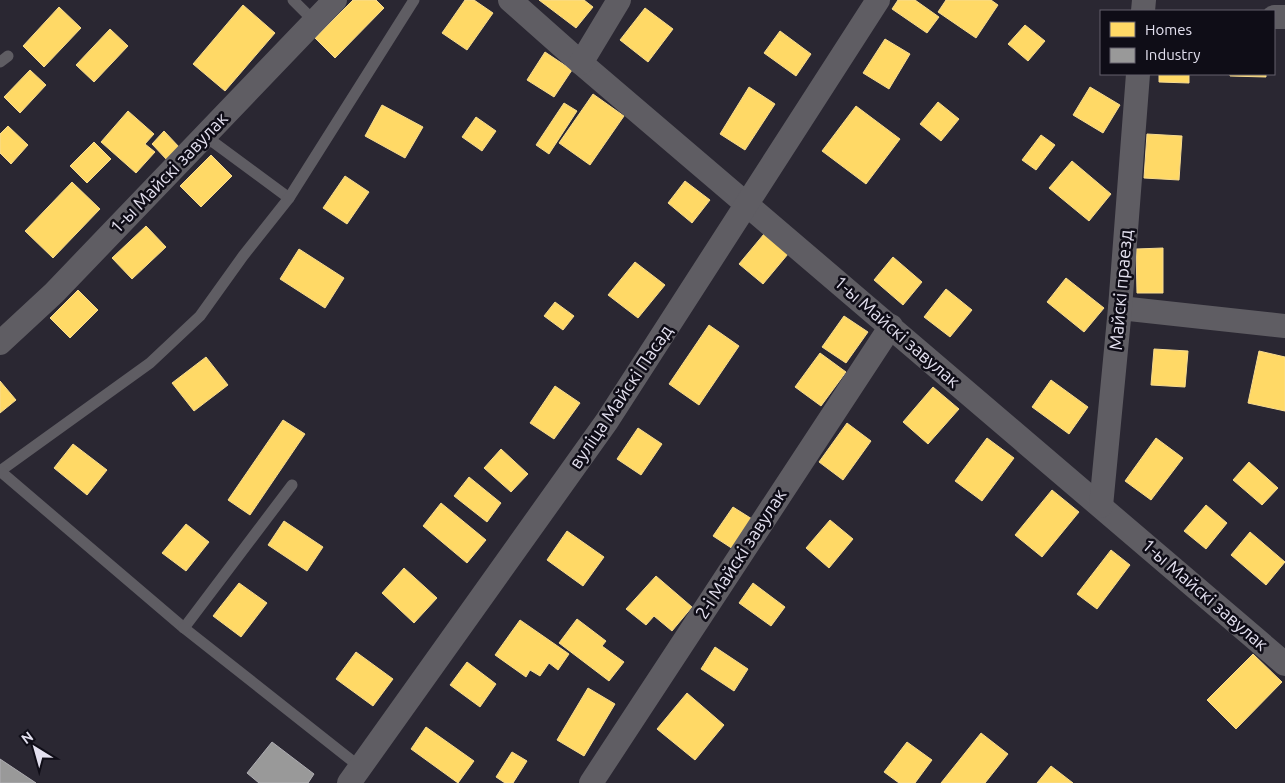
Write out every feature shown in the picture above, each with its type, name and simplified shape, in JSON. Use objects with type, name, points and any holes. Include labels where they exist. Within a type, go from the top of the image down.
[{"type":"street","name":"1-ы Майскі завулак","points":[[0,343],[54,292],[335,0]]},
{"type":"street","name":"1-ы Майскі завулак","points":[[510,0],[580,63],[748,204],[1285,664]]},
{"type":"street","points":[[580,63],[619,0]]},
{"type":"street","name":"вуліца Майскі Пасад","points":[[354,775],[608,421],[878,0]]},
{"type":"street","name":"Майскі праезд","points":[[1101,506],[1120,308],[1138,75]]},
{"type":"street","points":[[1120,308],[1285,326]]},
{"type":"street","name":"2-і Майскі завулак","points":[[591,783],[891,326]]},
{"type":"lane","points":[[293,0],[314,21]]},
{"type":"lane","points":[[354,775],[0,471],[150,363],[200,316],[243,256],[289,198],[414,0]]},
{"type":"lane","points":[[205,136],[289,198]]},
{"type":"lane","points":[[184,628],[292,485]]},
{"type":"building: Homes","points":[[353,0],[376,0],[384,8],[335,58],[315,38]]},
{"type":"building: Homes","points":[[465,0],[474,0],[493,13],[467,50],[442,33]]},
{"type":"building: Homes","points":[[539,0],[584,0],[593,7],[576,28]]},
{"type":"building: Homes","points":[[898,0],[915,0],[939,17],[927,33],[892,9]]},
{"type":"building: Homes","points":[[946,0],[991,0],[998,5],[976,38],[938,12]]},
{"type":"building: Homes","points":[[243,5],[275,33],[225,91],[193,64]]},
{"type":"building: Homes","points":[[59,7],[81,28],[44,67],[23,46]]},
{"type":"building: Homes","points":[[645,8],[673,29],[648,62],[620,40]]},
{"type":"building: Homes","points":[[1025,25],[1045,41],[1028,61],[1008,44]]},
{"type":"building: Homes","points":[[110,29],[128,46],[94,82],[76,65]]},
{"type":"building: Homes","points":[[780,31],[811,54],[796,76],[764,53]]},
{"type":"building: Homes","points":[[885,39],[910,54],[889,89],[863,73]]},
{"type":"building: Homes","points":[[545,52],[572,70],[554,97],[527,80]]},
{"type":"building: Homes","points":[[30,70],[46,85],[20,113],[4,97]]},
{"type":"building: Homes","points":[[1159,75],[1189,75],[1189,83],[1159,82]]},
{"type":"building: Homes","points":[[1266,75],[1266,77],[1230,76]]},
{"type":"building: Homes","points":[[749,87],[775,104],[745,150],[720,134]]},
{"type":"building: Homes","points":[[1090,87],[1120,105],[1103,133],[1073,115]]},
{"type":"building: Homes","points":[[593,94],[624,116],[590,165],[559,143]]},
{"type":"building: Homes","points":[[938,102],[959,119],[941,141],[920,124]]},
{"type":"building: Homes","points":[[564,103],[577,111],[549,154],[536,145]]},
{"type":"building: Homes","points":[[382,105],[423,127],[405,158],[365,136]]},
{"type":"building: Homes","points":[[856,106],[900,139],[866,184],[822,151]]},
{"type":"building: Homes","points":[[128,111],[154,134],[145,144],[155,152],[136,173],[101,142]]},
{"type":"building: Homes","points":[[476,117],[496,131],[482,151],[462,137]]},
{"type":"building: Homes","points":[[8,126],[28,145],[11,164],[0,153],[0,134]]},
{"type":"building: Homes","points":[[164,131],[180,148],[167,160],[152,144]]},
{"type":"building: Homes","points":[[1147,134],[1182,136],[1179,180],[1144,178]]},
{"type":"building: Homes","points":[[1041,135],[1055,145],[1036,170],[1022,160]]},
{"type":"building: Homes","points":[[94,142],[111,159],[87,183],[70,166]]},
{"type":"building: Homes","points":[[211,155],[232,176],[201,207],[180,186]]},
{"type":"building: Homes","points":[[1072,161],[1111,194],[1089,221],[1049,188]]},
{"type":"building: Homes","points":[[345,176],[369,192],[347,224],[323,208]]},
{"type":"building: Homes","points":[[685,181],[710,200],[692,223],[668,203]]},
{"type":"building: Homes","points":[[72,182],[100,209],[53,258],[25,231]]},
{"type":"building: Homes","points":[[146,226],[166,247],[132,279],[112,258]]},
{"type":"building: Homes","points":[[764,234],[788,254],[763,284],[739,264]]},
{"type":"building: Homes","points":[[1163,248],[1163,293],[1137,293],[1136,249]]},
{"type":"building: Homes","points":[[299,249],[344,278],[325,308],[280,279]]},
{"type":"building: Homes","points":[[893,257],[922,282],[903,305],[874,280]]},
{"type":"building: Homes","points":[[635,262],[665,285],[638,318],[608,295]]},
{"type":"building: Homes","points":[[1066,278],[1104,308],[1084,332],[1047,302]]},
{"type":"building: Homes","points":[[946,289],[972,310],[950,337],[924,317]]},
{"type":"building: Homes","points":[[78,290],[98,310],[70,338],[50,318]]},
{"type":"building: Homes","points":[[555,302],[574,316],[563,330],[544,316]]},
{"type":"building: Homes","points":[[844,316],[868,332],[846,363],[822,347]]},
{"type":"building: Homes","points":[[709,325],[739,346],[699,405],[669,384]]},
{"type":"building: Homes","points":[[1154,349],[1188,351],[1185,387],[1151,385]]},
{"type":"building: Homes","points":[[1259,351],[1285,357],[1285,411],[1248,403]]},
{"type":"building: Homes","points":[[820,353],[846,372],[821,406],[795,387]]},
{"type":"building: Homes","points":[[206,357],[228,385],[194,411],[172,383]]},
{"type":"building: Homes","points":[[1051,380],[1088,407],[1069,434],[1032,407]]},
{"type":"building: Homes","points":[[0,381],[16,400],[0,413]]},
{"type":"building: Homes","points":[[555,386],[580,403],[554,439],[530,423]]},
{"type":"building: Homes","points":[[933,387],[959,409],[928,444],[903,422]]},
{"type":"building: Homes","points":[[283,420],[305,434],[250,515],[228,500]]},
{"type":"building: Homes","points":[[847,423],[871,441],[843,480],[819,462]]},
{"type":"building: Homes","points":[[638,428],[662,444],[641,475],[617,459]]},
{"type":"building: Homes","points":[[987,438],[1014,458],[982,501],[955,481]]},
{"type":"building: Homes","points":[[1156,438],[1183,458],[1151,500],[1125,481]]},
{"type":"building: Homes","points":[[73,444],[107,470],[87,495],[54,468]]},
{"type":"building: Homes","points":[[501,449],[528,474],[511,492],[484,468]]},
{"type":"building: Homes","points":[[1249,462],[1278,488],[1262,505],[1233,480]]},
{"type":"building: Homes","points":[[469,477],[501,503],[487,522],[454,496]]},
{"type":"building: Homes","points":[[1052,490],[1079,512],[1042,557],[1015,535]]},
{"type":"building: Homes","points":[[441,503],[486,540],[467,563],[423,526]]},
{"type":"building: Homes","points":[[1206,505],[1227,523],[1206,549],[1184,531]]},
{"type":"building: Homes","points":[[733,507],[752,519],[733,549],[713,536]]},
{"type":"building: Homes","points":[[830,520],[853,539],[829,568],[806,548]]},
{"type":"building: Homes","points":[[284,521],[323,547],[307,571],[268,545]]},
{"type":"building: Homes","points":[[186,524],[209,542],[186,571],[162,553]]},
{"type":"building: Homes","points":[[567,531],[604,557],[583,586],[547,560]]},
{"type":"building: Homes","points":[[1250,532],[1285,562],[1266,585],[1231,555]]},
{"type":"building: Homes","points":[[1111,550],[1130,565],[1097,609],[1077,594]]},
{"type":"building: Homes","points":[[404,568],[437,598],[414,623],[382,593]]},
{"type":"building: Homes","points":[[656,576],[692,607],[672,631],[654,616],[646,625],[626,609]]},
{"type":"building: Homes","points":[[239,583],[267,603],[241,637],[213,616]]},
{"type":"building: Homes","points":[[753,583],[785,607],[771,626],[739,603]]},
{"type":"building: Homes","points":[[577,619],[606,641],[602,646],[624,662],[609,681],[559,643]]},
{"type":"building: Homes","points":[[520,620],[569,654],[558,670],[549,663],[540,676],[530,670],[526,677],[495,655]]},
{"type":"building: Homes","points":[[715,647],[748,669],[734,691],[701,669]]},
{"type":"building: Homes","points":[[356,652],[393,679],[373,706],[336,679]]},
{"type":"building: Homes","points":[[1253,654],[1282,682],[1236,729],[1207,700]]},
{"type":"building: Homes","points":[[467,662],[496,684],[480,707],[450,685]]},
{"type":"building: Homes","points":[[588,688],[615,704],[584,756],[557,740]]},
{"type":"building: Homes","points":[[687,693],[724,725],[695,760],[657,729]]},
{"type":"building: Homes","points":[[426,727],[474,761],[458,783],[411,749]]},
{"type":"building: Homes","points":[[981,733],[1008,754],[985,783],[941,783]]},
{"type":"building: Homes","points":[[907,742],[932,760],[915,783],[899,783],[884,772]]},
{"type":"building: Homes","points":[[512,752],[527,761],[513,783],[505,783],[496,777]]},
{"type":"building: Homes","points":[[1051,766],[1073,783],[1037,783]]},
{"type":"building: Industry","points":[[272,742],[314,774],[308,783],[259,783],[247,773]]},
{"type":"building: Industry","points":[[0,759],[36,783],[0,783]]}]
